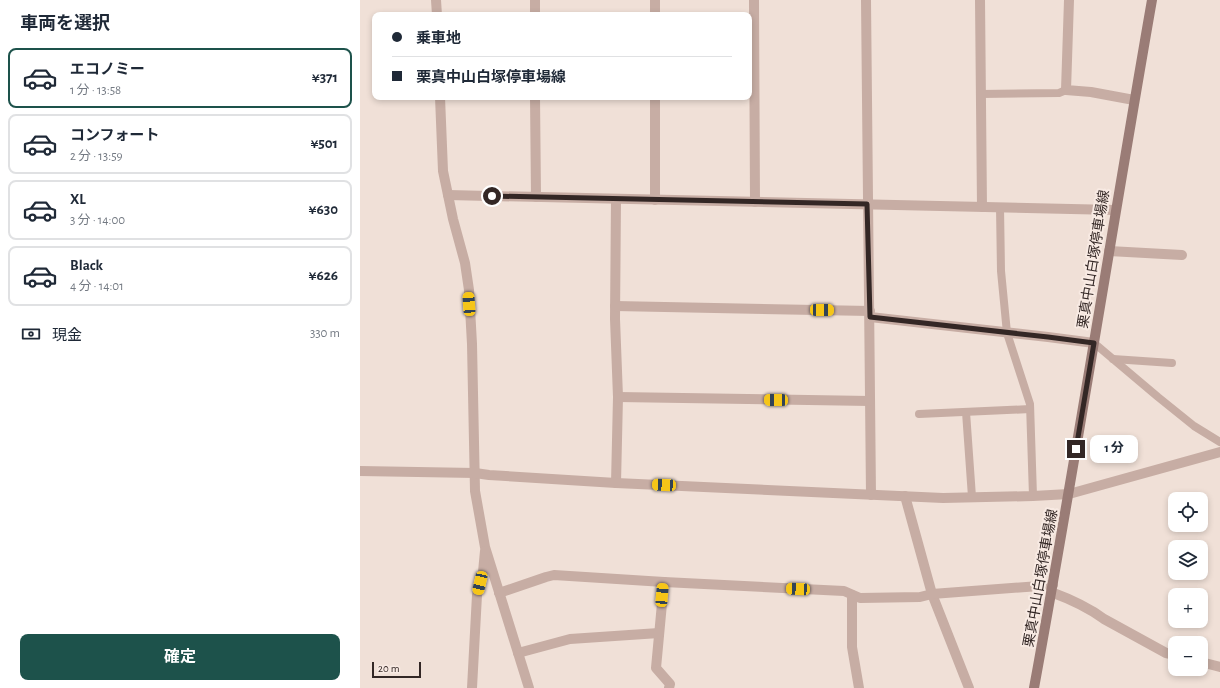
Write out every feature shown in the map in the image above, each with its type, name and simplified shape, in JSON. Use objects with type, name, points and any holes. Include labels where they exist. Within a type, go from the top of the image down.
[{"type":"main road","name":"栗真中山白塚停車場線","points":[[1034,688],[1069,494],[1115,210],[1152,0]]},
{"type":"street","points":[[436,0],[437,12]]},
{"type":"street","points":[[535,0],[535,12]]},
{"type":"street","points":[[655,0],[655,12]]},
{"type":"street","points":[[754,0],[755,202]]},
{"type":"street","points":[[866,0],[871,494]]},
{"type":"street","points":[[980,0],[982,207]]},
{"type":"street","points":[[1069,0],[1066,90],[1091,92],[1134,100]]},
{"type":"street","points":[[440,100],[444,171],[453,219],[464,263],[468,290],[472,344],[475,491],[485,547],[529,688]]},
{"type":"street","points":[[535,100],[536,197]]},
{"type":"street","points":[[655,100],[655,200]]},
{"type":"street","points":[[448,195],[1115,210]]},
{"type":"street","points":[[616,199],[615,306],[618,397],[616,483]]},
{"type":"street","points":[[1109,251],[1182,255]]},
{"type":"street","points":[[615,306],[870,314],[1007,333],[1094,343]]},
{"type":"street","points":[[618,397],[870,401]]},
{"type":"street","points":[[360,471],[475,473],[616,483],[943,498],[1069,494],[1220,452]]},
{"type":"street","points":[[905,496],[932,594],[969,688]]},
{"type":"street","points":[[472,688],[477,595],[483,572],[485,547]]},
{"type":"street","points":[[499,593],[554,575],[844,591],[860,598],[1052,589],[1168,653]]},
{"type":"street","points":[[664,582],[656,668],[670,684],[670,688]]},
{"type":"street","points":[[852,595],[852,647],[859,688]]},
{"type":"street","points":[[518,653],[570,639],[659,633]]},
{"type":"street","points":[[1208,664],[1220,667]]},
{"type":"lane","points":[[981,94],[1060,93],[1066,90]]},
{"type":"lane","points":[[1000,207],[1000,271],[1007,333],[1030,404],[1033,496]]},
{"type":"lane","points":[[1094,343],[1194,426],[1220,442]]},
{"type":"lane","points":[[1112,359],[1172,363]]},
{"type":"lane","points":[[919,414],[1030,409]]},
{"type":"lane","points":[[966,412],[972,497]]},
{"type":"route","points":[[492,196],[867,204],[870,317],[1094,343],[1076,449]]}]
